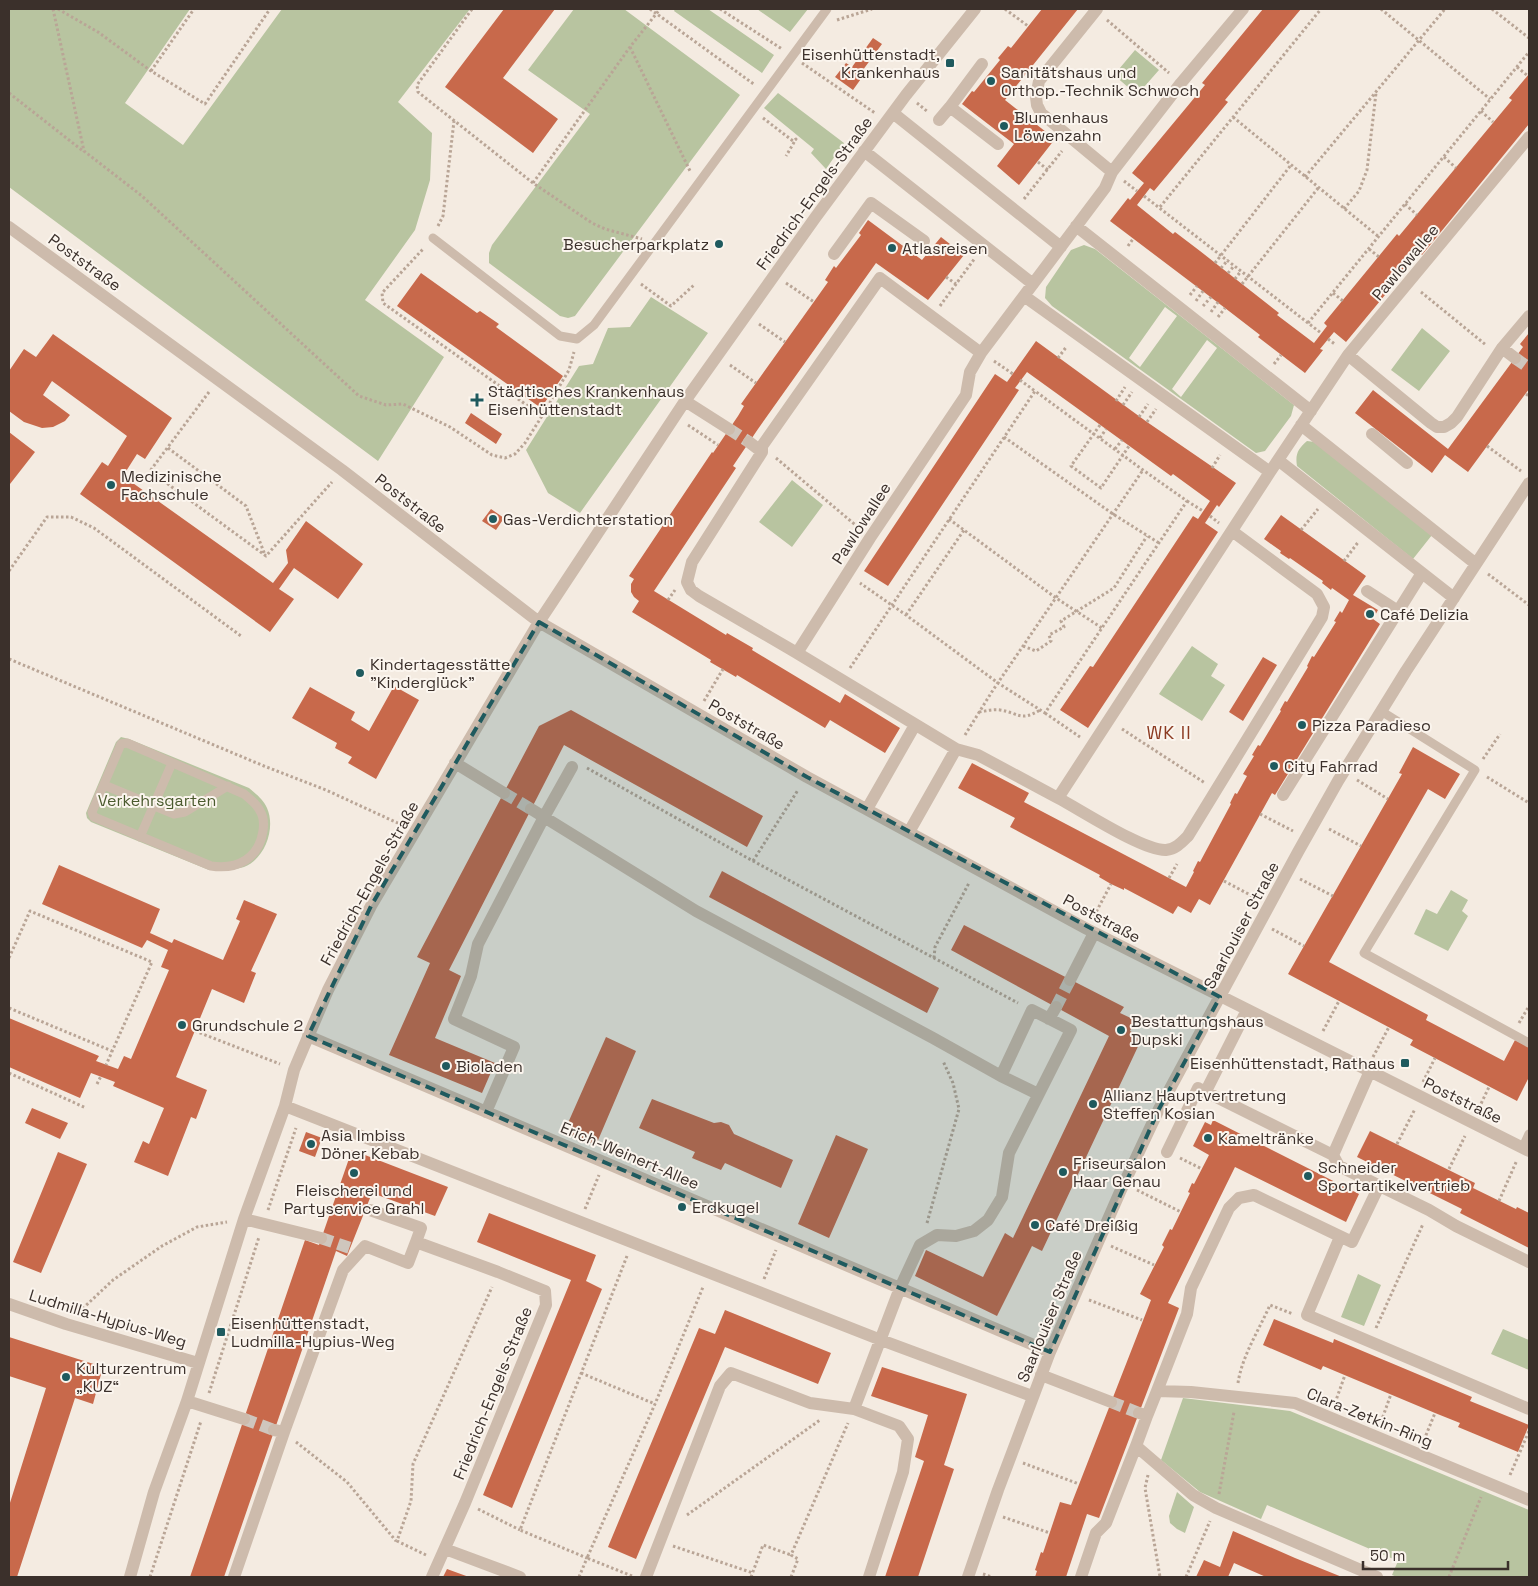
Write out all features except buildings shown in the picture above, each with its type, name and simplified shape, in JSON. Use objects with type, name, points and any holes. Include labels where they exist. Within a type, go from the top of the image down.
[{"type":"street","name":"Friedrich-Engels-Straße","points":[[130,1577],[154,1492],[187,1401],[244,1219],[284,1106],[294,1070],[328,990],[371,906],[539,622],[675,417],[774,275],[864,152],[906,95],[975,9]]},
{"type":"street","name":"Pawlowallee","points":[[797,653],[870,538],[966,395],[970,372],[982,352],[1105,188],[1112,172],[1181,83],[1243,9]]},
{"type":"street","points":[[1096,10],[1039,81],[1036,89],[1037,105],[1041,113],[1112,172]]},
{"type":"street","points":[[939,120],[982,64]]},
{"type":"street","points":[[950,107],[998,144]]},
{"type":"street","points":[[893,113],[1061,246]]},
{"type":"street","name":"Pawlowallee","points":[[1058,798],[1348,355],[1529,137]]},
{"type":"street","points":[[864,152],[1033,284]]},
{"type":"street","points":[[834,254],[872,204],[924,242]]},
{"type":"street","points":[[1076,226],[1311,411]]},
{"type":"street","name":"Poststraße","points":[[9,227],[342,470],[539,622],[807,777],[1091,931],[1526,1149]]},
{"type":"street","points":[[982,352],[880,278],[762,449],[692,562],[687,582],[692,590],[699,596],[956,749],[978,755],[1142,844],[1155,849],[1168,850],[1178,846],[1188,836],[1322,617],[1324,607],[1317,594],[1232,531]]},
{"type":"street","points":[[1024,296],[1270,472]]},
{"type":"street","points":[[1348,355],[1437,427],[1444,427],[1457,417],[1500,351],[1529,316]]},
{"type":"street","points":[[1500,351],[1515,358]]},
{"type":"street","points":[[686,401],[729,429]]},
{"type":"street","points":[[1301,425],[1476,564]]},
{"type":"street","points":[[1372,434],[1407,464]]},
{"type":"street","points":[[749,442],[762,449]]},
{"type":"street","points":[[1278,460],[1454,598]]},
{"type":"street","name":"Saarlouiser Straße","points":[[968,1577],[1032,1396],[1098,1240],[1159,1109],[1306,838],[1381,711],[1476,564],[1526,477]]},
{"type":"street","points":[[1283,795],[1422,573]]},
{"type":"street","points":[[1367,591],[1398,611]]},
{"type":"street","points":[[867,809],[915,725]]},
{"type":"street","points":[[909,832],[956,749]]},
{"type":"street","points":[[455,763],[504,793]]},
{"type":"street","points":[[486,1112],[514,1047],[454,1019],[472,976],[478,944],[572,767]]},
{"type":"street","points":[[531,810],[696,911],[1001,1076],[1038,1094]]},
{"type":"street","points":[[1070,980],[1091,931]]},
{"type":"street","points":[[1049,1019],[1056,1007]]},
{"type":"street","points":[[854,1409],[900,1288],[920,1246],[937,1234],[956,1236],[974,1231],[988,1220],[1002,1197],[1010,1153],[1071,1030],[1032,1010],[1001,1076]]},
{"type":"street","points":[[1205,1093],[1247,1010]]},
{"type":"street","name":"Erich-Weinert-Allee","points":[[308,1036],[1050,1352]]},
{"type":"street","points":[[1333,1155],[1368,1070]]},
{"type":"street","points":[[1167,1152],[1198,1088],[1333,1155],[1338,1166],[1429,1210],[1456,1226],[1529,1262]]},
{"type":"street","points":[[284,1106],[881,1340],[1032,1396]]},
{"type":"street","points":[[1081,1577],[1096,1533],[1106,1523],[1136,1446],[1143,1414],[1157,1391],[1187,1314],[1191,1288],[1228,1208],[1239,1198],[1254,1195],[1352,1242],[1379,1186]]},
{"type":"street","points":[[234,1577],[279,1431],[343,1270],[355,1250],[365,1246],[408,1263],[416,1242],[421,1228],[370,1210]]},
{"type":"street","points":[[244,1219],[322,1238]]},
{"type":"street","points":[[1340,1237],[1307,1315],[1529,1409]]},
{"type":"street","name":"Friedrich-Engels-Straße","points":[[416,1242],[498,1272],[545,1292],[546,1305],[465,1503],[432,1577]]},
{"type":"street","name":"Ludmilla-Hypius-Weg","points":[[9,1304],[66,1324],[198,1363]]},
{"type":"street","points":[[646,1577],[720,1386],[731,1374],[810,1403],[854,1409],[899,1426],[908,1439],[903,1472],[869,1577]]},
{"type":"street","points":[[1041,1375],[1111,1402]]},
{"type":"street","name":"Clara-Zetkin-Ring","points":[[1157,1391],[1191,1392],[1295,1403],[1529,1500]]},
{"type":"street","points":[[187,1401],[244,1419]]},
{"type":"street","points":[[1136,1446],[1193,1495],[1216,1508],[1377,1577]]},
{"type":"street","points":[[442,1555],[494,1573],[520,1577]]},
{"type":"lane","points":[[433,238],[560,336],[577,339],[594,325],[827,9]]},
{"type":"lane","points":[[1381,711],[1475,770],[1364,954],[1529,1043]]},
{"type":"lane","points":[[127,743],[172,763],[228,786],[244,794],[255,803],[261,812],[264,823],[260,845],[254,854],[230,867],[211,866],[94,817],[92,812],[121,744],[127,743]]},
{"type":"lane","points":[[140,837],[172,763]]},
{"type":"lane","points":[[104,784],[174,814],[184,812],[228,786]]},
{"type":"lane","points":[[1526,1149],[1529,1134]]},
{"type":"path","points":[[53,9],[84,151]]},
{"type":"path","points":[[58,9],[98,32],[151,71],[205,104],[270,9]]},
{"type":"path","points":[[151,71],[194,9]]},
{"type":"path","points":[[472,9],[417,84],[418,92],[533,183],[592,223],[605,229],[654,243]]},
{"type":"path","points":[[650,9],[765,92]]},
{"type":"path","points":[[533,183],[630,47],[660,9]]},
{"type":"path","points":[[720,9],[879,115]]},
{"type":"path","points":[[813,27],[872,9]]},
{"type":"path","points":[[1005,9],[1028,26]]},
{"type":"path","points":[[1160,207],[1321,9]]},
{"type":"path","points":[[1381,9],[1490,99]]},
{"type":"path","points":[[1306,177],[1445,9]]},
{"type":"path","points":[[1492,9],[1529,38]]},
{"type":"path","points":[[1096,10],[1181,83]]},
{"type":"path","points":[[630,47],[697,186]]},
{"type":"path","points":[[1308,323],[1529,52]]},
{"type":"path","points":[[1517,67],[1528,76]]},
{"type":"path","points":[[1344,209],[1359,191],[1367,170],[1376,92]]},
{"type":"path","points":[[9,93],[142,196],[358,396],[386,404],[403,404],[450,427],[492,455],[505,458],[515,454],[525,443],[570,370],[577,339]]},
{"type":"path","points":[[906,95],[939,120]]},
{"type":"path","points":[[752,110],[793,141],[796,140],[786,156]]},
{"type":"path","points":[[1481,111],[1493,122]]},
{"type":"path","points":[[1233,117],[1378,237]]},
{"type":"path","points":[[454,121],[443,216],[433,238],[382,293],[383,303],[542,416]]},
{"type":"path","points":[[1015,211],[1072,139]]},
{"type":"path","points":[[1444,157],[1456,168]]},
{"type":"path","points":[[1038,162],[1048,170]]},
{"type":"path","points":[[1215,263],[1292,165]]},
{"type":"path","points":[[1242,284],[1319,187]]},
{"type":"path","points":[[1144,196],[1321,334]]},
{"type":"path","points":[[1405,204],[1417,215]]},
{"type":"path","points":[[932,316],[984,246]]},
{"type":"path","points":[[1369,249],[1379,257]]},
{"type":"path","points":[[1221,268],[1228,260]]},
{"type":"path","points":[[1228,274],[1234,266]]},
{"type":"path","points":[[1236,279],[1242,271]]},
{"type":"path","points":[[774,275],[814,302]]},
{"type":"path","points":[[630,276],[672,306],[694,285]]},
{"type":"path","points":[[946,277],[956,284]]},
{"type":"path","points":[[1408,283],[1500,351]]},
{"type":"path","points":[[1333,293],[1343,301]]},
{"type":"path","points":[[746,315],[785,342]]},
{"type":"path","points":[[982,352],[1013,374]]},
{"type":"path","points":[[717,356],[756,383]]},
{"type":"path","points":[[218,380],[150,471],[266,556]]},
{"type":"path","points":[[1020,380],[1115,450],[1203,511]]},
{"type":"path","points":[[842,681],[1035,391]]},
{"type":"path","points":[[675,417],[718,445]]},
{"type":"path","points":[[1100,425],[1071,466],[1101,488],[1130,446]]},
{"type":"path","points":[[1100,438],[1106,430]]},
{"type":"path","points":[[1004,437],[1113,514],[1159,543]]},
{"type":"path","points":[[1115,450],[1122,440]]},
{"type":"path","points":[[1487,446],[1526,477]]},
{"type":"path","points":[[168,448],[246,506],[266,556]]},
{"type":"path","points":[[762,449],[870,538]]},
{"type":"path","points":[[266,556],[342,470]]},
{"type":"path","points":[[956,749],[998,683],[1143,470]]},
{"type":"path","points":[[1301,530],[1326,498]]},
{"type":"path","points":[[1045,713],[1188,501]]},
{"type":"path","points":[[9,571],[47,517],[71,517],[94,528],[241,636]]},
{"type":"path","points":[[949,519],[1056,598],[1102,628]]},
{"type":"path","points":[[906,615],[964,530]]},
{"type":"path","points":[[1344,561],[1367,531]]},
{"type":"path","points":[[1023,646],[1036,650],[1051,641],[1049,635],[1064,627],[1062,621],[1114,588],[1147,536]]},
{"type":"path","points":[[1476,564],[1529,605]]},
{"type":"path","points":[[848,574],[998,683],[1092,745]]},
{"type":"path","points":[[9,659],[326,790],[416,831]]},
{"type":"path","points":[[696,714],[723,669]]},
{"type":"path","points":[[979,712],[999,710],[1017,716],[1030,716],[1040,710]]},
{"type":"path","points":[[1109,720],[1217,790]]},
{"type":"path","points":[[1500,734],[1475,770],[1529,803]]},
{"type":"path","points":[[572,767],[582,765],[753,861],[1032,1010]]},
{"type":"path","points":[[1344,773],[1388,798]]},
{"type":"path","points":[[753,861],[807,777]]},
{"type":"path","points":[[1260,814],[1306,838]]},
{"type":"path","points":[[1316,821],[1361,846]]},
{"type":"path","points":[[934,958],[934,947],[976,869]]},
{"type":"path","points":[[1288,872],[1333,896]]},
{"type":"path","points":[[1224,881],[1269,906]]},
{"type":"path","points":[[1091,931],[1111,884]]},
{"type":"path","points":[[9,958],[30,911],[152,962],[106,1065]]},
{"type":"path","points":[[1260,923],[1304,946]]},
{"type":"path","points":[[1316,1044],[1339,1001]]},
{"type":"path","points":[[1512,1034],[1529,1006]]},
{"type":"path","points":[[9,1008],[112,1052]]},
{"type":"path","points":[[1368,1070],[1389,1027]]},
{"type":"path","points":[[195,1031],[294,1070]]},
{"type":"path","points":[[920,1246],[959,1110],[953,1083],[933,1038]]},
{"type":"path","points":[[1397,1144],[1435,1058]]},
{"type":"path","points":[[9,1073],[86,1108]]},
{"type":"path","points":[[97,1084],[101,1076]]},
{"type":"path","points":[[1449,1170],[1489,1087]]},
{"type":"path","points":[[207,1400],[301,1112]]},
{"type":"path","points":[[1498,1201],[1526,1149]]},
{"type":"path","points":[[580,1221],[604,1162]]},
{"type":"path","points":[[1124,1183],[1181,1212]]},
{"type":"path","points":[[1370,1342],[1429,1210]]},
{"type":"path","points":[[66,1324],[113,1280],[162,1246],[197,1227],[244,1219]]},
{"type":"path","points":[[759,1292],[781,1238]]},
{"type":"path","points":[[1098,1240],[1154,1266]]},
{"type":"path","points":[[520,1530],[633,1242]]},
{"type":"path","points":[[396,1541],[411,1501],[413,1464],[498,1272]]},
{"type":"path","points":[[579,1577],[655,1404],[709,1272]]},
{"type":"path","points":[[1075,1294],[1142,1320]]},
{"type":"path","points":[[1186,1577],[1216,1508],[1223,1479],[1240,1375],[1270,1305],[1297,1316],[1307,1315]]},
{"type":"path","points":[[581,1373],[655,1404]]},
{"type":"path","points":[[1329,1417],[1345,1375]]},
{"type":"path","points":[[1375,1436],[1391,1394]]},
{"type":"path","points":[[662,1536],[839,1407]]},
{"type":"path","points":[[791,1555],[854,1409]]},
{"type":"path","points":[[1419,1454],[1435,1413]]},
{"type":"path","points":[[150,1577],[201,1419]]},
{"type":"path","points":[[279,1431],[347,1482],[396,1541],[442,1555]]},
{"type":"path","points":[[1504,1490],[1529,1431]]},
{"type":"path","points":[[1010,1458],[1079,1484]]},
{"type":"path","points":[[1152,1460],[1145,1488],[1160,1577]]},
{"type":"path","points":[[1450,1577],[1487,1482]]},
{"type":"path","points":[[465,1503],[520,1530],[635,1577]]},
{"type":"path","points":[[990,1513],[1050,1533]]},
{"type":"path","points":[[662,1536],[753,1572]]},
{"type":"path","points":[[751,1577],[763,1545],[798,1559],[791,1577]]},
{"type":"highlighted area","points":[[539,622],[807,777],[1220,997],[1159,1109],[1050,1352],[308,1036],[371,906]]},
{"type":"green space","points":[[9,9],[190,9],[125,103],[183,145],[282,9],[470,9],[398,102],[432,133],[430,180],[415,230],[365,300],[444,357],[378,461],[9,187]]},
{"type":"green space","points":[[574,9],[624,9],[740,95],[575,316],[568,318],[560,316],[489,263],[489,253],[492,245],[590,114],[528,70]]},
{"type":"green space","points":[[675,9],[708,9],[774,55],[762,73],[674,11]]},
{"type":"green space","points":[[757,9],[808,9],[790,32]]},
{"type":"green space","points":[[1135,50],[1159,70],[1137,95],[1114,75]]},
{"type":"green space","points":[[778,93],[844,143],[826,169],[811,153],[814,149],[764,108]]},
{"type":"green space","points":[[1084,245],[1095,249],[1294,405],[1291,416],[1265,451],[1256,453],[1052,306],[1045,298],[1046,287],[1071,250]],"holes":[[[1165,307],[1177,316],[1140,367],[1129,358]],[[1207,340],[1217,348],[1181,397],[1172,389]]]},
{"type":"green space","points":[[651,297],[708,333],[580,513],[548,493],[526,450],[579,366],[593,364],[608,328],[630,327]]},
{"type":"green space","points":[[1422,328],[1450,351],[1419,391],[1391,370]]},
{"type":"green space","points":[[1307,441],[1315,442],[1432,535],[1413,559],[1297,466],[1296,458],[1298,452]]},
{"type":"green space","points":[[792,480],[823,505],[792,547],[759,522]]},
{"type":"green space","points":[[1192,646],[1218,664],[1211,676],[1225,685],[1202,721],[1159,694]]},
{"type":"green space","name":"Verkehrsgarten","points":[[121,737],[249,788],[257,795],[267,808],[270,825],[267,842],[258,857],[244,867],[227,870],[209,870],[91,822],[87,818],[86,813],[116,742]]},
{"type":"green space","points":[[1451,890],[1468,900],[1462,911],[1468,916],[1448,951],[1414,934],[1426,909],[1437,914]]},
{"type":"green space","points":[[1358,1274],[1381,1285],[1364,1326],[1341,1317]]},
{"type":"green space","points":[[1503,1329],[1529,1340],[1529,1370],[1491,1354]]},
{"type":"green space","points":[[1183,1398],[1290,1411],[1529,1510],[1529,1577],[1397,1577],[1392,1575],[1398,1561],[1267,1505],[1261,1519],[1200,1492],[1161,1460]]},
{"type":"green space","points":[[1177,1492],[1194,1507],[1185,1533],[1170,1523],[1169,1516]]},
{"type":"tunnel","points":[[1515,358],[1529,368]]},
{"type":"tunnel","points":[[729,429],[749,442]]},
{"type":"tunnel","points":[[504,793],[531,809]]},
{"type":"tunnel","points":[[1056,1007],[1070,980]]},
{"type":"tunnel","points":[[321,1238],[350,1248]]},
{"type":"tunnel","points":[[1111,1402],[1139,1413]]},
{"type":"tunnel","points":[[244,1419],[274,1430]]},
{"type":"place","name":"Eisenhüttenstadt, Krankenhaus","points":[[950,63]]},
{"type":"place","name":"Sanitätshaus und Orthop.-Technik Schwoch","points":[[991,81]]},
{"type":"place","name":"Blumenhaus Löwenzahn","points":[[1004,126]]},
{"type":"place","name":"Besucherparkplatz","points":[[719,244]]},
{"type":"place","name":"Atlasreisen","points":[[892,248]]},
{"type":"place","name":"Städtisches Krankenhaus Eisenhüttenstadt","points":[[477,400]]},
{"type":"place","name":"Medizinische Fachschule","points":[[111,485]]},
{"type":"place","name":"Gas-Verdichterstation","points":[[493,519]]},
{"type":"place","name":"Café Delizia","points":[[1370,614]]},
{"type":"place","name":"Kindertagesstätte \"Kinderglück\"","points":[[360,673]]},
{"type":"place","name":"Pizza Paradieso","points":[[1302,725]]},
{"type":"place","name":"City Fahrrad","points":[[1274,766]]},
{"type":"place","name":"Grundschule 2","points":[[182,1025]]},
{"type":"place","name":"Bestattungshaus Dupski","points":[[1121,1030]]},
{"type":"place","name":"Eisenhüttenstadt, Rathaus","points":[[1405,1063]]},
{"type":"place","name":"Bioladen","points":[[446,1066]]},
{"type":"place","name":"Allianz Hauptvertretung Steffen Kosian","points":[[1093,1104]]},
{"type":"place","name":"Kameltränke","points":[[1208,1138]]},
{"type":"place","name":"Asia Imbiss Döner Kebab","points":[[311,1144]]},
{"type":"place","name":"Friseursalon Haar Genau","points":[[1063,1172]]},
{"type":"place","name":"Fleischerei und Partyservice Grahl","points":[[354,1173]]},
{"type":"place","name":"Schneider Sportartikelvertrieb","points":[[1308,1176]]},
{"type":"place","name":"Erdkugel","points":[[682,1207]]},
{"type":"place","name":"Café Dreißig","points":[[1035,1225]]},
{"type":"place","name":"Eisenhüttenstadt, Ludmilla-Hypius-Weg","points":[[221,1332]]},
{"type":"place","name":"Kulturzentrum „KUZ“","points":[[66,1377]]},
{"type":"district","name":"WK II","points":[[1169,733]]}]
